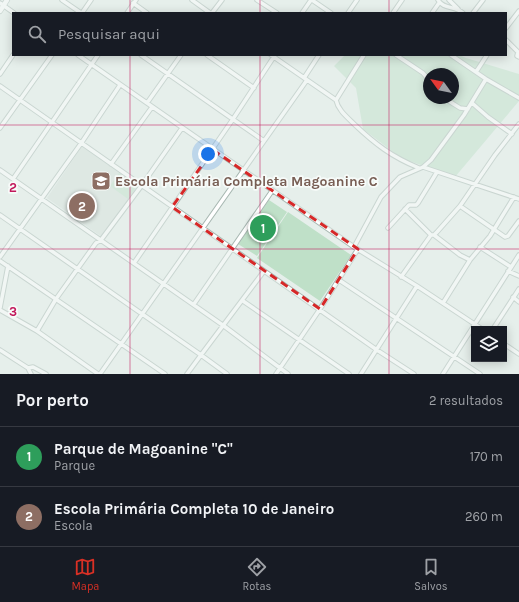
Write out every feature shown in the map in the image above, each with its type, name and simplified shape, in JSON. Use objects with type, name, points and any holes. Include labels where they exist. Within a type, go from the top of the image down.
[{"type":"street","points":[[0,11],[2,4],[7,0]]},
{"type":"street","points":[[62,0],[80,12]]},
{"type":"street","points":[[82,12],[91,0]]},
{"type":"street","points":[[192,0],[210,12]]},
{"type":"street","points":[[212,12],[222,0]]},
{"type":"street","points":[[257,0],[275,12]]},
{"type":"street","points":[[303,12],[311,0],[329,12]]},
{"type":"street","points":[[349,12],[357,0]]},
{"type":"street","points":[[394,12],[402,0]]},
{"type":"street","points":[[449,0],[462,12]]},
{"type":"street","points":[[474,12],[483,0]]},
{"type":"street","points":[[128,12],[135,2],[146,12]]},
{"type":"street","points":[[433,12],[439,2],[447,7],[458,9]]},
{"type":"street","points":[[2,4],[13,12]]},
{"type":"street","points":[[507,27],[518,13]]},
{"type":"street","points":[[507,41],[518,52],[517,56],[519,57]]},
{"type":"street","points":[[0,74],[12,56]]},
{"type":"street","points":[[0,128],[51,56]]},
{"type":"street","points":[[79,56],[356,248],[478,326]]},
{"type":"street","points":[[12,178],[97,56]]},
{"type":"street","points":[[142,56],[264,141]]},
{"type":"street","points":[[147,103],[180,56]]},
{"type":"street","points":[[208,56],[254,88]]},
{"type":"street","points":[[134,263],[234,120],[273,56],[336,100],[338,107],[372,141],[402,161],[419,168],[476,184],[519,199]]},
{"type":"street","points":[[8,266],[0,309],[99,374],[143,314],[264,141],[318,56]]},
{"type":"street","points":[[336,100],[363,56]]},
{"type":"street","points":[[401,56],[423,73]]},
{"type":"street","points":[[452,56],[486,79],[519,98]]},
{"type":"street","points":[[476,72],[486,56]]},
{"type":"street","points":[[423,168],[431,160],[464,115],[486,79]]},
{"type":"street","points":[[0,257],[82,142],[120,85]]},
{"type":"street","points":[[0,86],[377,350],[414,374]]},
{"type":"street","points":[[472,103],[512,134]]},
{"type":"street","points":[[454,104],[460,108],[468,109]]},
{"type":"street","points":[[112,164],[152,107]]},
{"type":"street","points":[[460,108],[464,115]]},
{"type":"street","points":[[401,277],[432,235],[460,206],[519,124]]},
{"type":"street","points":[[37,332],[56,299],[96,243],[101,240],[142,185],[182,128]]},
{"type":"street","points":[[276,374],[339,280],[381,197],[400,177],[419,168]]},
{"type":"street","points":[[0,170],[194,304],[288,374]]},
{"type":"street","points":[[388,228],[409,205],[416,205],[418,203],[437,172]]},
{"type":"street","points":[[194,304],[272,191]]},
{"type":"street","points":[[443,303],[470,260],[494,229],[514,197]]},
{"type":"street","points":[[460,206],[506,237],[519,221]]},
{"type":"street","points":[[405,209],[432,235],[460,255],[470,260]]},
{"type":"street","points":[[0,215],[201,354],[227,374]]},
{"type":"street","points":[[480,247],[511,267]]},
{"type":"street","points":[[443,374],[519,255]]},
{"type":"street","points":[[0,261],[165,374]]},
{"type":"street","points":[[187,374],[264,271]]},
{"type":"street","points":[[508,271],[519,276]]},
{"type":"street","points":[[339,280],[480,374]]},
{"type":"street","points":[[361,374],[417,286]]},
{"type":"street","points":[[495,326],[519,290]]},
{"type":"street","points":[[514,297],[519,302]]},
{"type":"street","points":[[243,301],[349,374]]},
{"type":"street","points":[[507,346],[517,353],[519,348]]},
{"type":"street","points":[[0,350],[28,368],[31,374]]},
{"type":"street","points":[[28,368],[33,367],[46,374]]},
{"type":"highlighted area","points":[[213,150],[358,249],[320,309],[172,207]]},
{"type":"shaded area","points":[[83,145],[140,186],[102,237],[47,198]]},
{"type":"green space","points":[[344,56],[461,56],[519,74],[519,101],[455,177],[401,158],[363,129],[356,88],[334,66]]},
{"type":"green space","points":[[119,173],[137,186],[128,199],[110,186]]},
{"type":"green space","points":[[269,200],[287,212],[257,256],[238,244]]},
{"type":"green space","points":[[288,212],[351,255],[320,301],[257,258]]},
{"type":"place","name":"Escola Primária Completa Magoanine C","points":[[101,181]]},
{"type":"place","name":"Escola Primária Completa 10 de Janeiro","points":[[82,206]]},
{"type":"place","name":"Parque de Magoanine \"C\"","points":[[263,228]]}]
